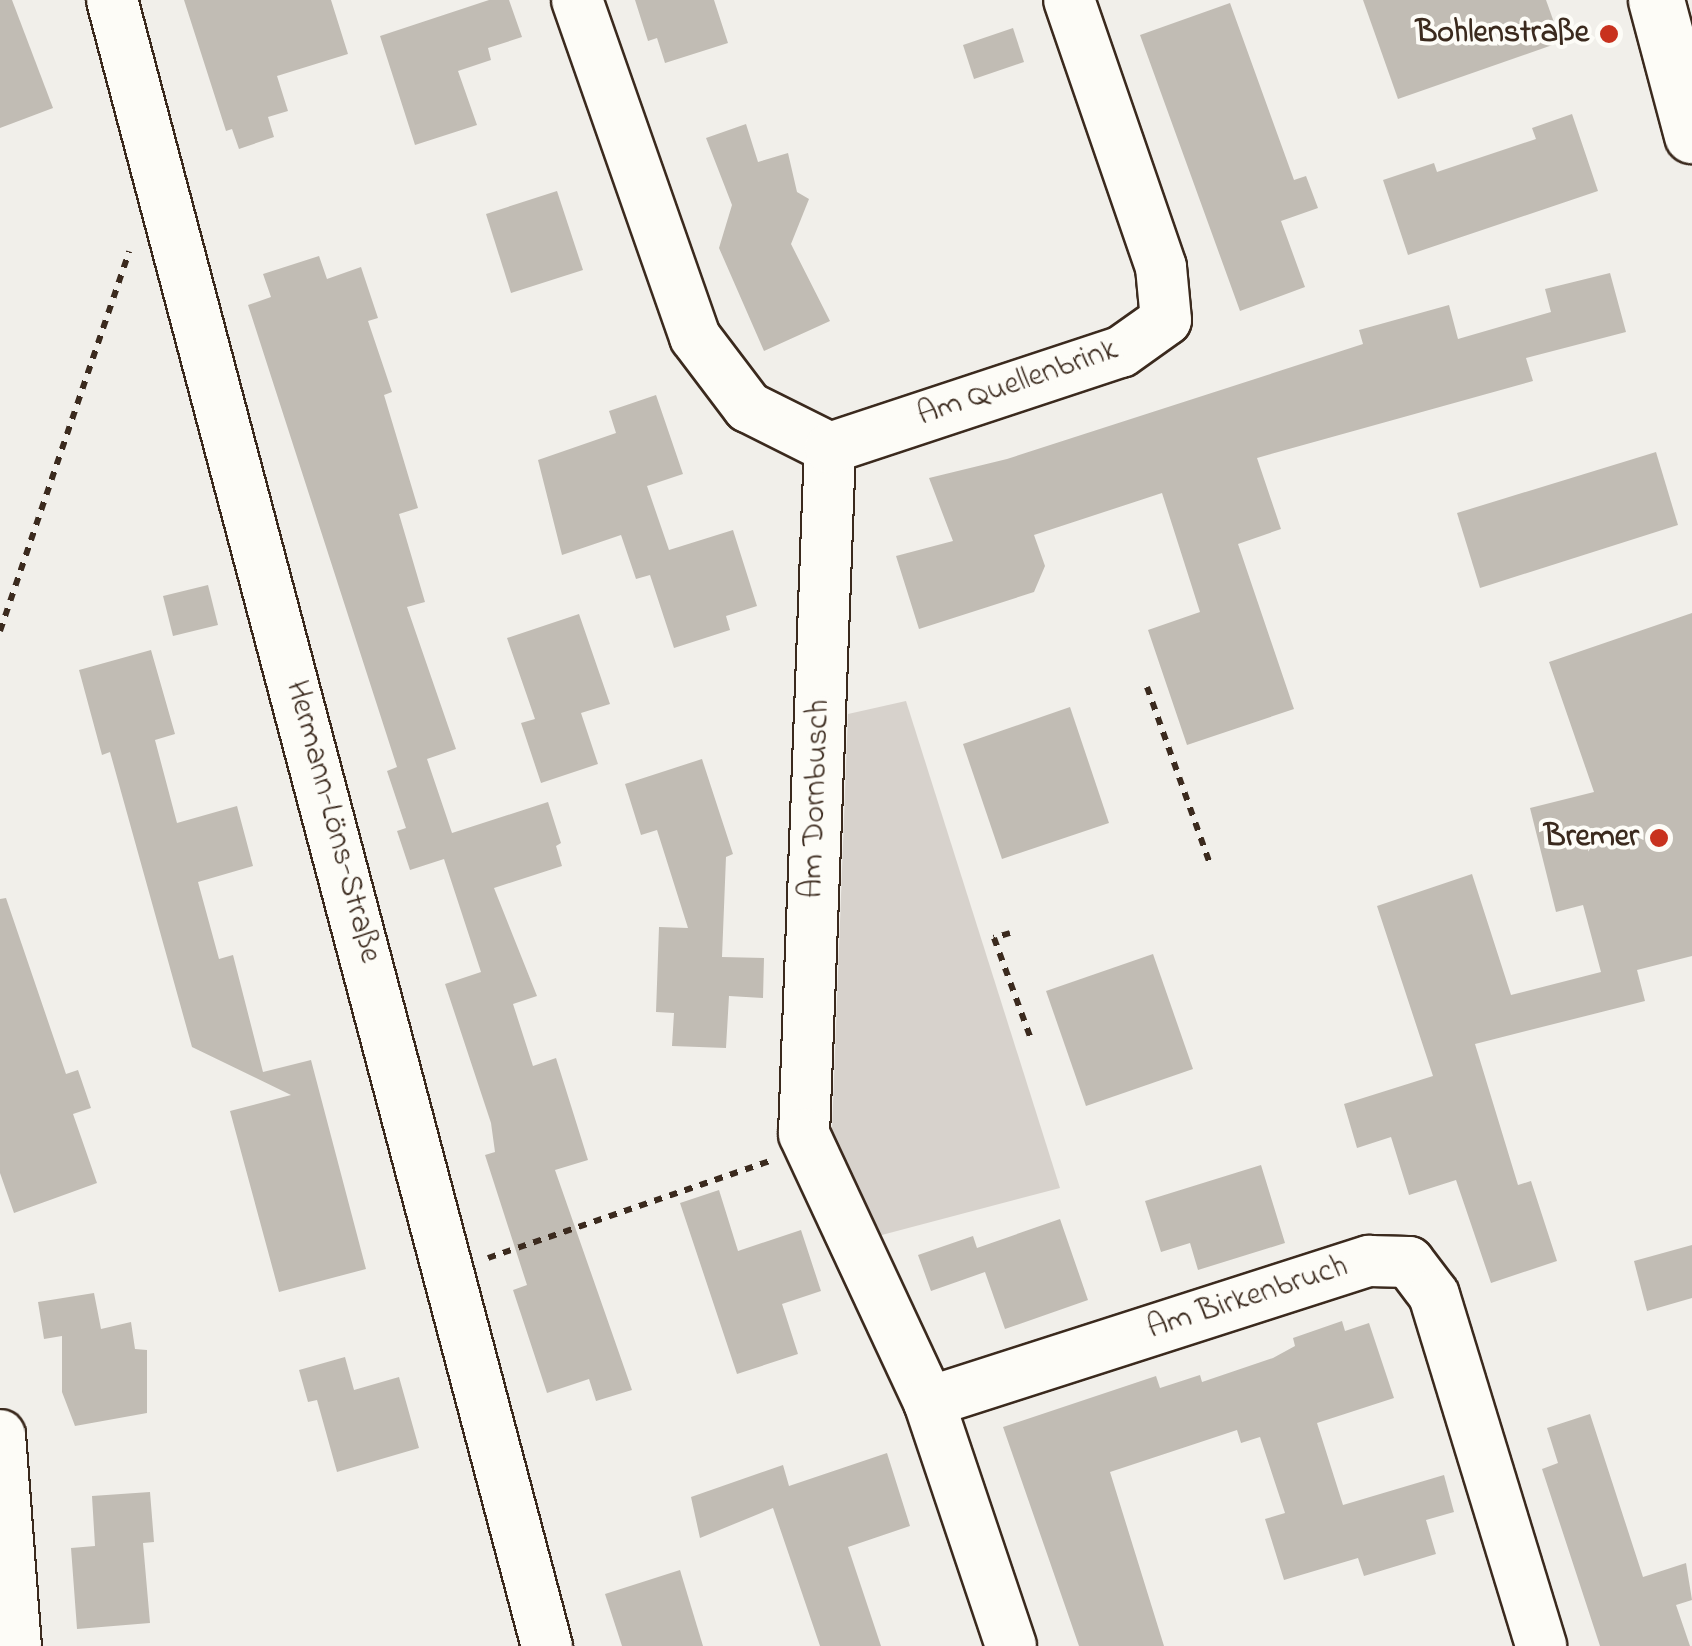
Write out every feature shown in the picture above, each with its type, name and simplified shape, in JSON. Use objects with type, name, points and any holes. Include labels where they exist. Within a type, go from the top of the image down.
[{"type":"street","name":"Hermann-Löns-Straße","points":[[112,0],[547,1646]]},
{"type":"street","points":[[578,0],[695,337],[748,406],[830,448]]},
{"type":"street","name":"Am Quellenbrink","points":[[830,448],[1121,352],[1166,320],[1161,267],[1069,0]]},
{"type":"street","points":[[1656,0],[1692,135]]},
{"type":"street","name":"Am Dornbusch","points":[[830,448],[804,1134],[929,1402],[1011,1646]]},
{"type":"street","name":"Am Birkenbruch","points":[[929,1402],[1369,1260],[1409,1262],[1434,1295],[1540,1646]]},
{"type":"street","points":[[0,1435],[16,1646]]},
{"type":"path","points":[[0,630],[130,245]]},
{"type":"path","points":[[1148,687],[1211,867]]},
{"type":"path","points":[[1010,933],[994,938],[1032,1042]]},
{"type":"path","points":[[449,1272],[810,1147]]},
{"type":"shaded area","points":[[906,701],[1060,1188],[878,1236],[832,1130],[848,714]]},
{"type":"building","points":[[0,0],[12,0],[53,108],[0,128]]},
{"type":"building","points":[[184,0],[331,0],[348,54],[277,76],[288,111],[268,117],[274,137],[239,149],[232,129],[226,131]]},
{"type":"building","points":[[489,0],[509,0],[522,37],[488,48],[491,60],[458,71],[477,125],[415,145],[380,36]]},
{"type":"building","points":[[635,0],[714,0],[728,43],[665,63],[657,38],[648,41]]},
{"type":"building","points":[[1363,0],[1546,0],[1561,42],[1398,99]]},
{"type":"building","points":[[1230,3],[1294,180],[1306,176],[1318,208],[1281,221],[1305,287],[1240,311],[1140,35]]},
{"type":"building","points":[[1013,28],[1024,62],[974,79],[963,45]]},
{"type":"building","points":[[1572,114],[1598,191],[1408,255],[1383,180],[1434,163],[1437,172],[1536,139],[1532,128]]},
{"type":"building","points":[[746,124],[758,162],[788,153],[797,192],[809,199],[791,244],[830,321],[764,351],[719,248],[732,205],[706,138]]},
{"type":"building","points":[[557,191],[583,270],[511,293],[486,214]]},
{"type":"building","points":[[319,256],[327,279],[361,267],[378,318],[368,321],[392,392],[384,395],[418,508],[399,514],[425,602],[407,607],[456,749],[427,759],[452,833],[548,802],[561,843],[556,846],[562,866],[494,888],[537,996],[513,1004],[533,1066],[556,1058],[588,1160],[555,1170],[632,1390],[596,1401],[589,1379],[547,1393],[513,1290],[527,1285],[485,1155],[495,1152],[491,1123],[445,984],[481,972],[444,859],[410,870],[397,831],[406,828],[387,771],[397,767],[248,305],[271,297],[263,274]]},
{"type":"building","points":[[1610,273],[1626,332],[1526,358],[1533,381],[1257,458],[1281,529],[1238,544],[1294,709],[1187,745],[1148,630],[1200,612],[1162,493],[1034,535],[1045,566],[1034,592],[919,629],[896,556],[953,541],[929,478],[1007,459],[1363,344],[1359,330],[1449,305],[1458,339],[1551,312],[1545,289]]},
{"type":"building","points":[[656,395],[683,474],[647,486],[669,550],[733,530],[757,606],[726,616],[730,630],[674,648],[650,575],[636,579],[621,535],[562,555],[538,460],[616,433],[609,411]]},
{"type":"building","points":[[1656,452],[1678,525],[1480,588],[1457,513]]},
{"type":"building","points":[[208,585],[218,625],[173,636],[163,596]]},
{"type":"building","points":[[1692,613],[1692,956],[1637,970],[1645,1001],[1475,1044],[1518,1185],[1531,1181],[1557,1261],[1491,1283],[1456,1180],[1409,1195],[1391,1137],[1357,1148],[1344,1104],[1433,1076],[1377,906],[1472,874],[1511,995],[1601,972],[1583,905],[1556,912],[1530,808],[1594,792],[1549,662]]},
{"type":"building","points":[[579,614],[610,704],[581,713],[598,764],[541,783],[521,723],[535,719],[507,638]]},
{"type":"building","points":[[151,650],[175,734],[155,740],[177,823],[237,806],[253,866],[198,882],[219,959],[233,955],[263,1072],[311,1060],[366,1269],[279,1292],[230,1111],[291,1095],[192,1047],[110,752],[102,755],[79,670]]},
{"type":"building","points":[[1070,707],[1109,823],[1002,859],[963,744]]},
{"type":"building","points":[[702,759],[733,854],[726,857],[722,957],[764,958],[763,998],[729,996],[726,1048],[672,1046],[674,1013],[656,1012],[659,927],[688,928],[657,830],[641,835],[625,784]]},
{"type":"building","points":[[6,898],[66,1074],[78,1070],[91,1108],[73,1114],[97,1183],[14,1213],[0,1173],[0,899]]},
{"type":"building","points":[[1153,954],[1193,1069],[1086,1106],[1046,991]]},
{"type":"building","points":[[1261,1165],[1285,1243],[1198,1270],[1190,1243],[1161,1252],[1145,1201]]},
{"type":"building","points":[[719,1190],[738,1251],[801,1230],[821,1291],[782,1304],[798,1354],[737,1374],[680,1203]]},
{"type":"building","points":[[1060,1219],[1088,1300],[1005,1329],[985,1272],[931,1291],[918,1255],[973,1236],[977,1248]]},
{"type":"building","points":[[1692,1245],[1692,1298],[1647,1311],[1634,1261]]},
{"type":"building","points":[[94,1293],[101,1329],[131,1322],[135,1349],[147,1350],[147,1413],[75,1426],[62,1392],[62,1336],[44,1339],[38,1302]]},
{"type":"building","points":[[1342,1321],[1345,1331],[1369,1323],[1394,1398],[1317,1423],[1343,1505],[1444,1475],[1454,1512],[1426,1520],[1436,1554],[1364,1576],[1358,1558],[1284,1580],[1265,1519],[1285,1513],[1260,1437],[1241,1443],[1237,1430],[1110,1472],[1164,1646],[1079,1646],[1003,1427],[1156,1376],[1160,1388],[1200,1375],[1202,1382],[1273,1358],[1295,1346],[1293,1338]]},
{"type":"building","points":[[345,1357],[354,1390],[399,1377],[419,1448],[337,1472],[317,1400],[308,1402],[299,1370]]},
{"type":"building","points":[[1590,1414],[1643,1577],[1686,1563],[1692,1600],[1676,1605],[1690,1646],[1600,1646],[1542,1469],[1558,1463],[1547,1428]]},
{"type":"building","points":[[887,1453],[910,1526],[848,1547],[881,1646],[820,1646],[773,1508],[700,1538],[691,1497],[783,1465],[789,1486]]},
{"type":"building","points":[[150,1492],[154,1542],[143,1543],[150,1623],[77,1629],[71,1548],[95,1546],[92,1496]]},
{"type":"building","points":[[680,1570],[703,1646],[622,1646],[605,1594]]},
{"type":"place","name":"Bohlenstraße","points":[[1609,34]]},
{"type":"place","name":"Bremer","points":[[1659,838]]}]
